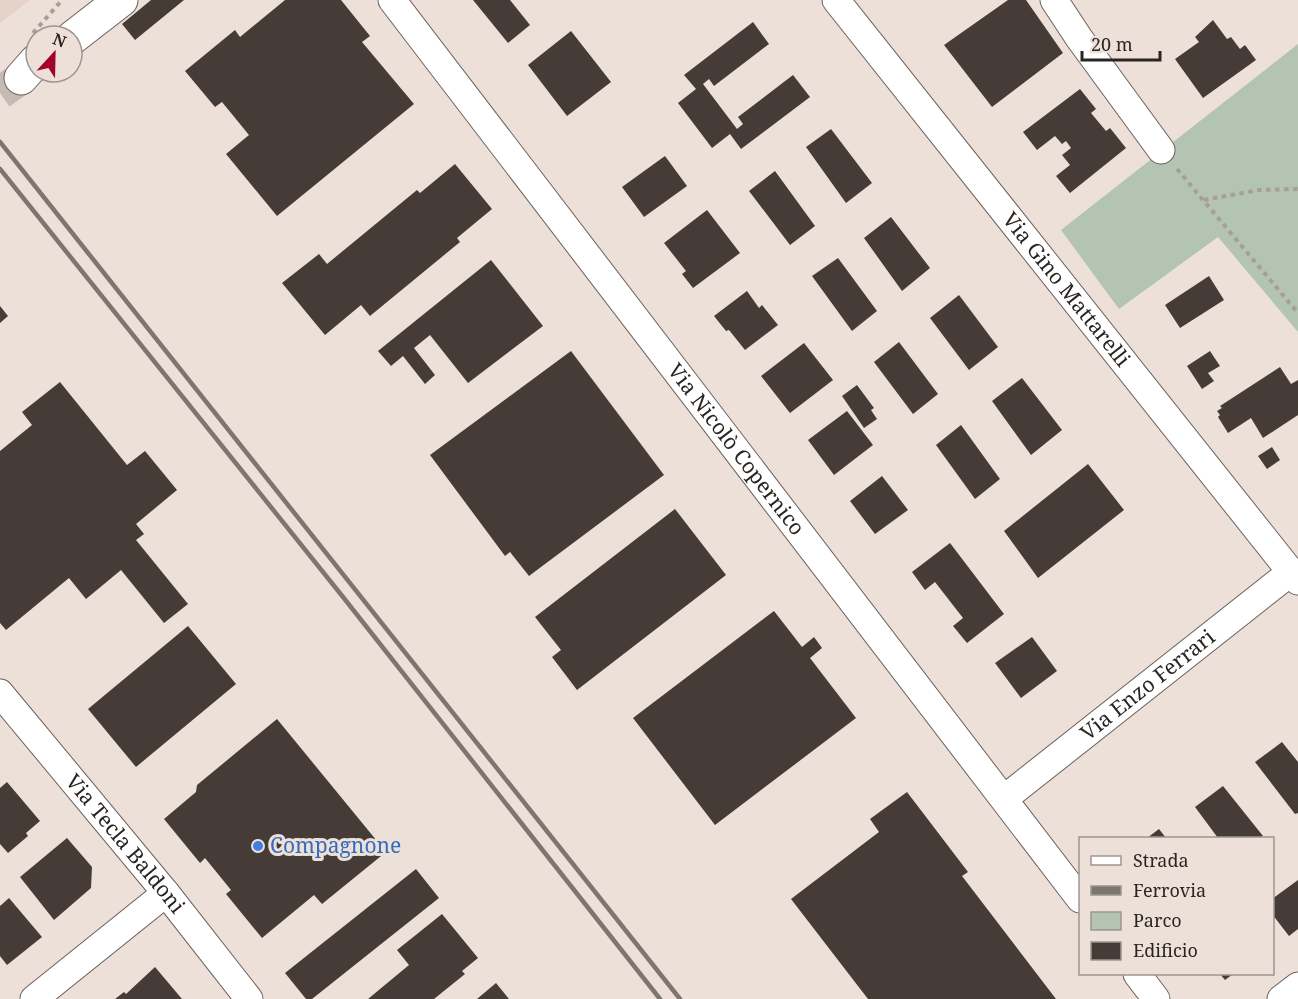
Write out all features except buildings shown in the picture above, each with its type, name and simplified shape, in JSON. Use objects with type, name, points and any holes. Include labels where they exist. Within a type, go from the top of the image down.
[{"type":"main road","points":[[69,24],[90,0]]},
{"type":"main road","points":[[84,29],[122,0]]},
{"type":"street","name":"Via Nicolò Copernico","points":[[392,0],[1005,798],[1079,898]]},
{"type":"street","name":"Via Gino Mattarelli","points":[[836,0],[1294,576]]},
{"type":"street","points":[[1054,0],[1161,150]]},
{"type":"street","name":"Via Enzo Ferrari","points":[[1005,798],[1294,576]]},
{"type":"street","name":"Via Tecla Baldoni","points":[[6,711],[166,893],[249,999]]},
{"type":"street","points":[[34,999],[166,893]]},
{"type":"street","points":[[1138,975],[1156,999]]},
{"type":"street","points":[[1281,999],[1298,986]]},
{"type":"path","points":[[1161,150],[1298,313]]},
{"type":"path","points":[[1203,200],[1259,190],[1298,189]]},
{"type":"shaded area","points":[[0,0],[30,0],[0,23]]},
{"type":"green space","points":[[1298,44],[1298,332],[1218,237],[1119,309],[1061,230]]},
{"type":"tunnel","points":[[0,93],[21,78]]},
{"type":"railway","points":[[0,142],[680,999]]},
{"type":"railway","points":[[0,169],[343,597],[660,999]]},
{"type":"place","name":"Compagnone","points":[[258,846]]}]
